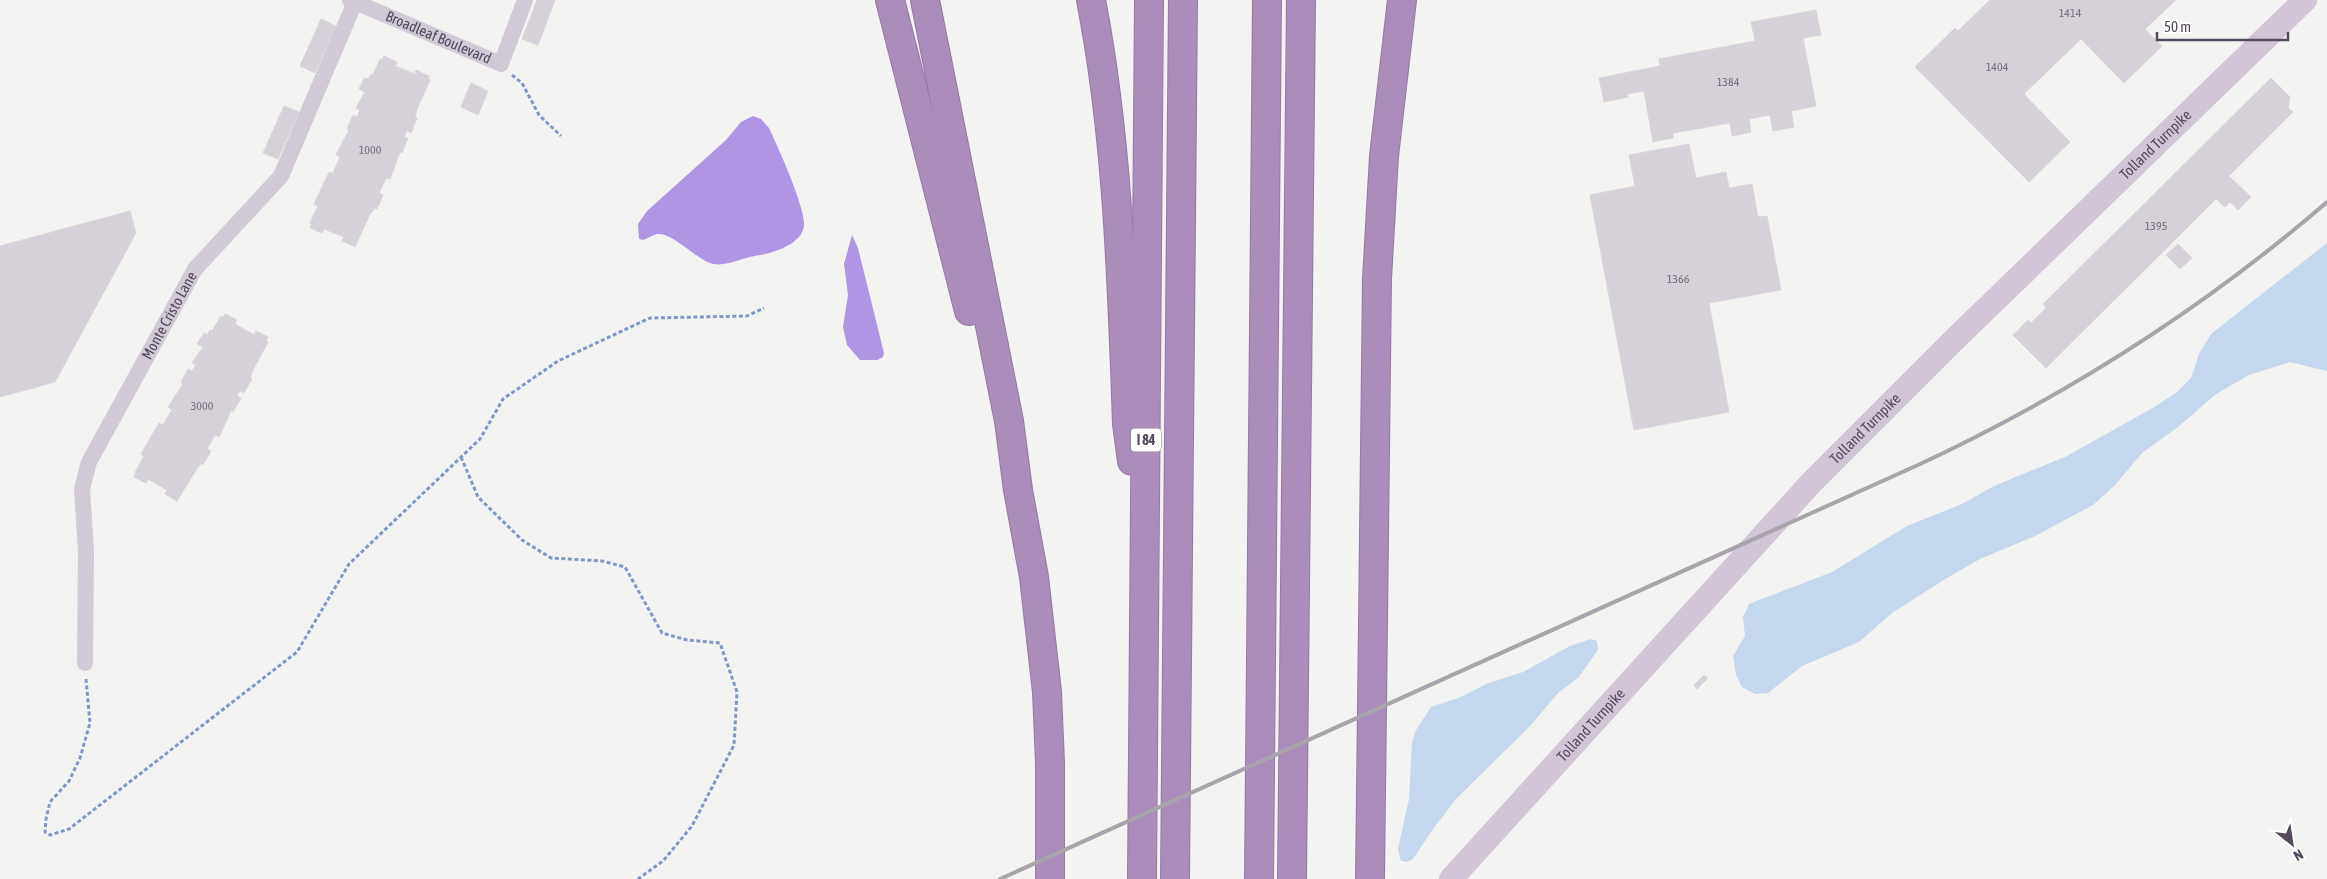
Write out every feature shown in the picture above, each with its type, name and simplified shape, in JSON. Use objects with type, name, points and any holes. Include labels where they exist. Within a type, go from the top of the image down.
[{"type":"highway","points":[[890,0],[998,424],[1018,490]]},
{"type":"highway","points":[[925,0],[1009,421],[1018,490],[1034,578],[1047,692],[1050,763],[1050,879]]},
{"type":"highway","points":[[1091,0],[1105,89],[1114,171],[1127,424],[1134,470],[1146,512]]},
{"type":"highway","name":"I 84","points":[[1142,879],[1150,0]]},
{"type":"highway","points":[[1175,879],[1183,0]]},
{"type":"highway","points":[[1259,879],[1268,0]]},
{"type":"highway","points":[[1370,879],[1377,279],[1384,156],[1402,0]]},
{"type":"highway","points":[[1292,879],[1302,3]]},
{"type":"main road","name":"Tolland Turnpike","points":[[1451,879],[1796,498],[1954,340],[2305,0]]},
{"type":"street","points":[[500,64],[526,0]]},
{"type":"street","name":"Broadleaf Boulevard","points":[[353,1],[500,64]]},
{"type":"street","name":"Monte Cristo Lane","points":[[85,663],[86,551],[82,489],[89,462],[195,269],[281,176],[353,1]]},
{"type":"path","points":[[500,64],[522,83],[539,115],[561,136]]},
{"type":"path","points":[[85,663],[90,723],[80,758],[69,781],[50,802],[45,832],[50,835],[69,829],[297,652],[349,564],[480,439],[503,399],[558,361],[650,318],[747,316],[764,308]]},
{"type":"path","points":[[461,458],[478,497],[522,540],[551,558],[602,561],[625,567],[662,633],[687,640],[720,643],[737,692],[734,745],[692,826],[662,861],[638,879]]},
{"type":"shaded area","points":[[753,116],[761,119],[769,128],[796,191],[804,225],[798,238],[777,251],[721,264],[710,263],[704,260],[663,234],[657,234],[643,240],[639,239],[638,224],[647,211],[726,140],[741,122]]},
{"type":"shaded area","points":[[852,235],[858,248],[884,353],[883,357],[877,360],[860,360],[847,345],[843,327],[848,295],[844,264]]},
{"type":"shaded area","points":[[2327,243],[2327,371],[2290,362],[2249,375],[2216,394],[2178,427],[2142,453],[2115,485],[2093,505],[2035,536],[1980,559],[1947,578],[1892,613],[1859,642],[1802,666],[1768,693],[1755,694],[1742,687],[1736,675],[1733,656],[1745,636],[1743,617],[1749,604],[1832,572],[1907,526],[1962,504],[1994,486],[2067,456],[2156,406],[2177,392],[2191,378],[2199,354],[2211,334]]},
{"type":"shaded area","points":[[1591,639],[1597,641],[1598,650],[1578,678],[1558,693],[1530,726],[1456,799],[1413,859],[1407,862],[1401,861],[1398,849],[1409,799],[1412,742],[1416,730],[1431,707],[1461,697],[1486,684],[1523,672],[1570,646]]},
{"type":"building","points":[[537,0],[555,0],[538,45],[522,39]]},
{"type":"building","points":[[1990,0],[2176,0],[2145,29],[2162,46],[2124,83],[2081,39],[2024,94],[2070,142],[2029,182],[1915,67],[1955,28],[1958,31]]},
{"type":"building","points":[[1816,10],[1821,35],[1803,38],[1816,106],[1791,111],[1794,127],[1773,131],[1770,115],[1749,119],[1751,132],[1732,136],[1730,123],[1673,133],[1673,138],[1653,142],[1644,91],[1627,94],[1628,97],[1604,102],[1599,78],[1660,66],[1659,59],[1755,41],[1751,22]]},
{"type":"building","points":[[321,19],[336,26],[315,73],[300,66]]},
{"type":"building","points":[[384,56],[397,62],[395,66],[415,74],[416,70],[429,76],[428,79],[430,80],[417,109],[415,117],[417,118],[411,133],[407,131],[404,137],[408,138],[402,153],[400,152],[390,179],[386,178],[379,193],[383,195],[377,209],[375,208],[370,214],[355,247],[342,241],[344,237],[324,229],[322,233],[310,228],[312,224],[310,223],[318,206],[314,204],[329,172],[333,173],[340,157],[336,155],[349,130],[347,129],[353,115],[357,117],[360,110],[356,108],[365,92],[359,89],[364,78],[368,79],[371,74],[373,75],[380,59],[382,60]]},
{"type":"building","points":[[2271,78],[2290,97],[2288,108],[2293,112],[2229,176],[2251,197],[2238,210],[2230,202],[2225,207],[2216,199],[2046,368],[2013,335],[2028,320],[2031,323],[2046,308],[2043,304]]},
{"type":"building","points":[[471,83],[488,91],[478,115],[461,107]]},
{"type":"building","points":[[284,106],[299,112],[278,159],[263,153]]},
{"type":"building","points":[[1689,144],[1696,178],[1726,172],[1729,188],[1752,184],[1758,217],[1767,216],[1781,290],[1709,303],[1729,412],[1634,430],[1590,195],[1635,186],[1629,155]]},
{"type":"building","points":[[130,211],[136,233],[55,382],[0,397],[0,246]]},
{"type":"building","points":[[2178,244],[2192,258],[2180,269],[2166,255]]},
{"type":"building","points":[[225,314],[237,320],[235,324],[254,335],[256,331],[268,337],[266,341],[268,342],[253,370],[250,378],[252,379],[244,393],[240,391],[237,396],[241,398],[233,412],[231,411],[219,437],[215,435],[207,449],[211,451],[203,465],[201,463],[177,501],[165,494],[167,490],[148,479],[146,483],[134,477],[135,472],[144,456],[141,454],[159,423],[163,425],[172,410],[168,407],[183,384],[181,382],[188,369],[192,371],[196,365],[192,363],[203,347],[197,344],[204,333],[207,335],[210,330],[212,331],[221,316],[223,318]]},
{"type":"building","points":[[1704,675],[1708,678],[1697,689],[1694,685]]},
{"type":"railway","points":[[1000,879],[1918,465],[1973,438],[2027,410],[2132,348],[2232,279],[2327,202]]}]
